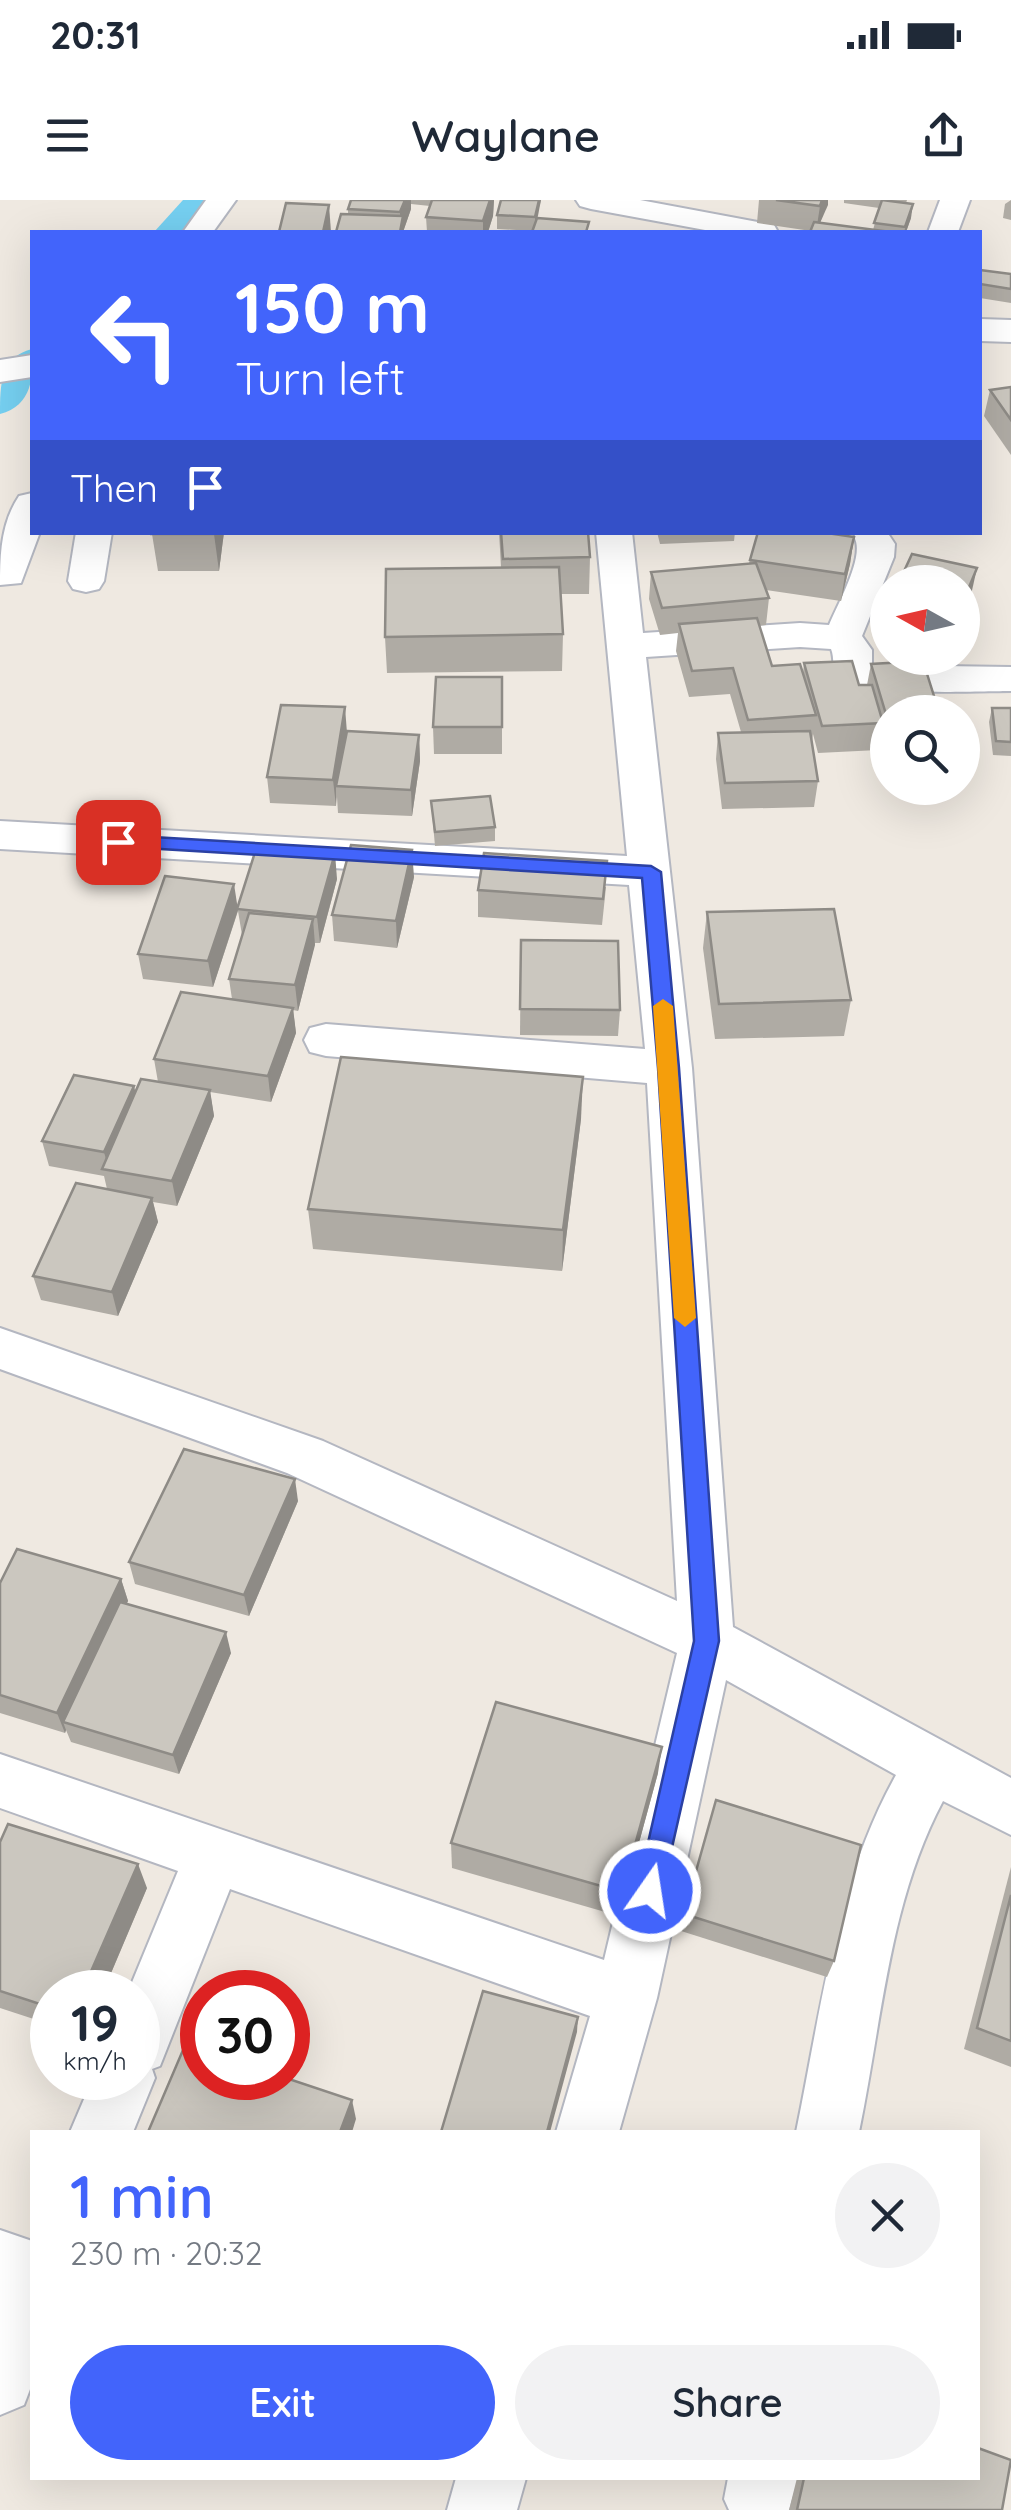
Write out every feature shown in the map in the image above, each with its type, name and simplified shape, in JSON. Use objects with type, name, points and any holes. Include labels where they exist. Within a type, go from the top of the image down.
[{"type":"street","points":[[199,230],[221,200]]},
{"type":"street","points":[[591,200],[751,230]]},
{"type":"street","points":[[944,230],[955,200]]},
{"type":"street","points":[[982,330],[1011,331]]},
{"type":"street","points":[[0,358],[30,353]]},
{"type":"street","points":[[982,353],[1011,354]]},
{"type":"street","points":[[0,371],[30,366]]},
{"type":"street","points":[[3,581],[30,509]]},
{"type":"street","points":[[86,581],[94,535]]},
{"type":"street","points":[[589,2130],[626,1998],[706,1641],[669,1068],[614,535]]},
{"type":"street","points":[[842,638],[876,557],[877,544],[872,538]]},
{"type":"street","points":[[627,646],[800,634],[842,638],[853,650],[854,670],[863,677],[1011,679]]},
{"type":"street","points":[[0,835],[651,872]]},
{"type":"street","points":[[326,1040],[669,1068]]},
{"type":"street","points":[[0,1348],[305,1458],[706,1641],[1011,1808]]},
{"type":"street","points":[[828,2130],[876,1886],[900,1824],[933,1764]]},
{"type":"street","points":[[0,1781],[626,1998]]},
{"type":"street","points":[[160,1990],[214,1856]]},
{"type":"street","points":[[102,2130],[115,2100]]},
{"type":"street","points":[[0,2263],[30,2273]]},
{"type":"street","points":[[0,2381],[30,2306]]},
{"type":"street","points":[[482,2510],[490,2480]]},
{"type":"building","points":[[351,200],[405,200],[400,212],[348,209]]},
{"type":"building","points":[[432,200],[490,200],[483,221],[426,217]]},
{"type":"building","points":[[501,200],[539,200],[535,217],[497,215]]},
{"type":"building","points":[[776,200],[822,200],[820,206]]},
{"type":"building","points":[[882,200],[913,204],[905,227],[874,223]]},
{"type":"building","points":[[286,203],[329,205],[323,230],[279,230]]},
{"type":"building","points":[[341,214],[403,216],[400,230],[337,230]]},
{"type":"building","points":[[537,218],[589,222],[587,230],[533,230]]},
{"type":"building","points":[[814,222],[876,230],[811,230]]},
{"type":"building","points":[[982,270],[1011,274],[1011,289],[982,284]]},
{"type":"building","points":[[1011,387],[1011,420],[990,390]]},
{"type":"building","points":[[501,535],[588,535],[590,557],[503,559]]},
{"type":"building","points":[[757,535],[854,537],[845,574],[750,560]]},
{"type":"building","points":[[912,554],[963,565],[907,565]]},
{"type":"building","points":[[756,563],[769,598],[662,608],[651,572]]},
{"type":"building","points":[[559,567],[563,634],[385,637],[386,569]]},
{"type":"building","points":[[757,618],[772,666],[800,664],[816,715],[748,720],[733,668],[692,671],[679,624]]},
{"type":"building","points":[[852,661],[859,685],[872,685],[875,695],[870,695],[870,724],[822,726],[804,663]]},
{"type":"building","points":[[874,675],[927,675],[934,695],[880,695]]},
{"type":"building","points":[[436,677],[502,677],[502,727],[433,727]]},
{"type":"building","points":[[281,705],[345,707],[333,780],[267,777]]},
{"type":"building","points":[[992,708],[1011,708],[1011,742],[996,741]]},
{"type":"building","points":[[347,731],[419,735],[411,790],[336,786]]},
{"type":"building","points":[[810,731],[818,781],[725,783],[718,733]]},
{"type":"building","points":[[490,796],[495,827],[435,832],[431,801]]},
{"type":"building","points":[[351,845],[412,850],[396,921],[332,915]]},
{"type":"building","points":[[257,846],[335,853],[317,917],[237,909]]},
{"type":"building","points":[[484,853],[607,861],[603,899],[478,890]]},
{"type":"building","points":[[165,876],[234,884],[208,961],[138,954]]},
{"type":"building","points":[[834,909],[851,1000],[719,1004],[707,912]]},
{"type":"building","points":[[249,913],[313,919],[295,985],[229,979]]},
{"type":"building","points":[[521,940],[618,941],[620,1010],[520,1009]]},
{"type":"building","points":[[181,992],[293,1008],[268,1076],[154,1059]]},
{"type":"building","points":[[341,1057],[583,1077],[563,1230],[308,1209]]},
{"type":"building","points":[[74,1075],[134,1086],[104,1152],[42,1141]]},
{"type":"building","points":[[141,1079],[210,1090],[172,1181],[102,1169]]},
{"type":"building","points":[[76,1183],[152,1198],[112,1292],[33,1276]]},
{"type":"building","points":[[184,1449],[295,1479],[244,1595],[129,1562]]},
{"type":"building","points":[[17,1549],[121,1579],[57,1713],[0,1695],[0,1583]]},
{"type":"building","points":[[120,1602],[226,1632],[173,1755],[63,1722]]},
{"type":"building","points":[[496,1702],[662,1747],[622,1892],[451,1843]]},
{"type":"building","points":[[716,1800],[861,1845],[834,1961],[684,1914]]},
{"type":"building","points":[[8,1824],[138,1864],[92,1970],[30,1970],[30,2001],[0,1991],[0,1842]]},
{"type":"building","points":[[1011,1895],[1011,2041],[977,2028]]},
{"type":"building","points":[[483,1991],[578,2017],[548,2130],[442,2130]]},
{"type":"building","points":[[180,2057],[180,2100],[310,2100],[310,2086],[352,2100],[341,2130],[149,2130]]},
{"type":"building","points":[[980,2449],[1011,2460],[1002,2510],[797,2510],[804,2480],[980,2480]]},
{"type":"waterway","points":[[173,230],[198,209],[200,200]]},
{"type":"waterway","points":[[0,402],[30,363]]},
{"type":"slow traffic","points":[[663,1006],[685,1318]]},
{"type":"route","points":[[118,842],[651,872],[669,1068],[706,1641],[650,1891]]}]
